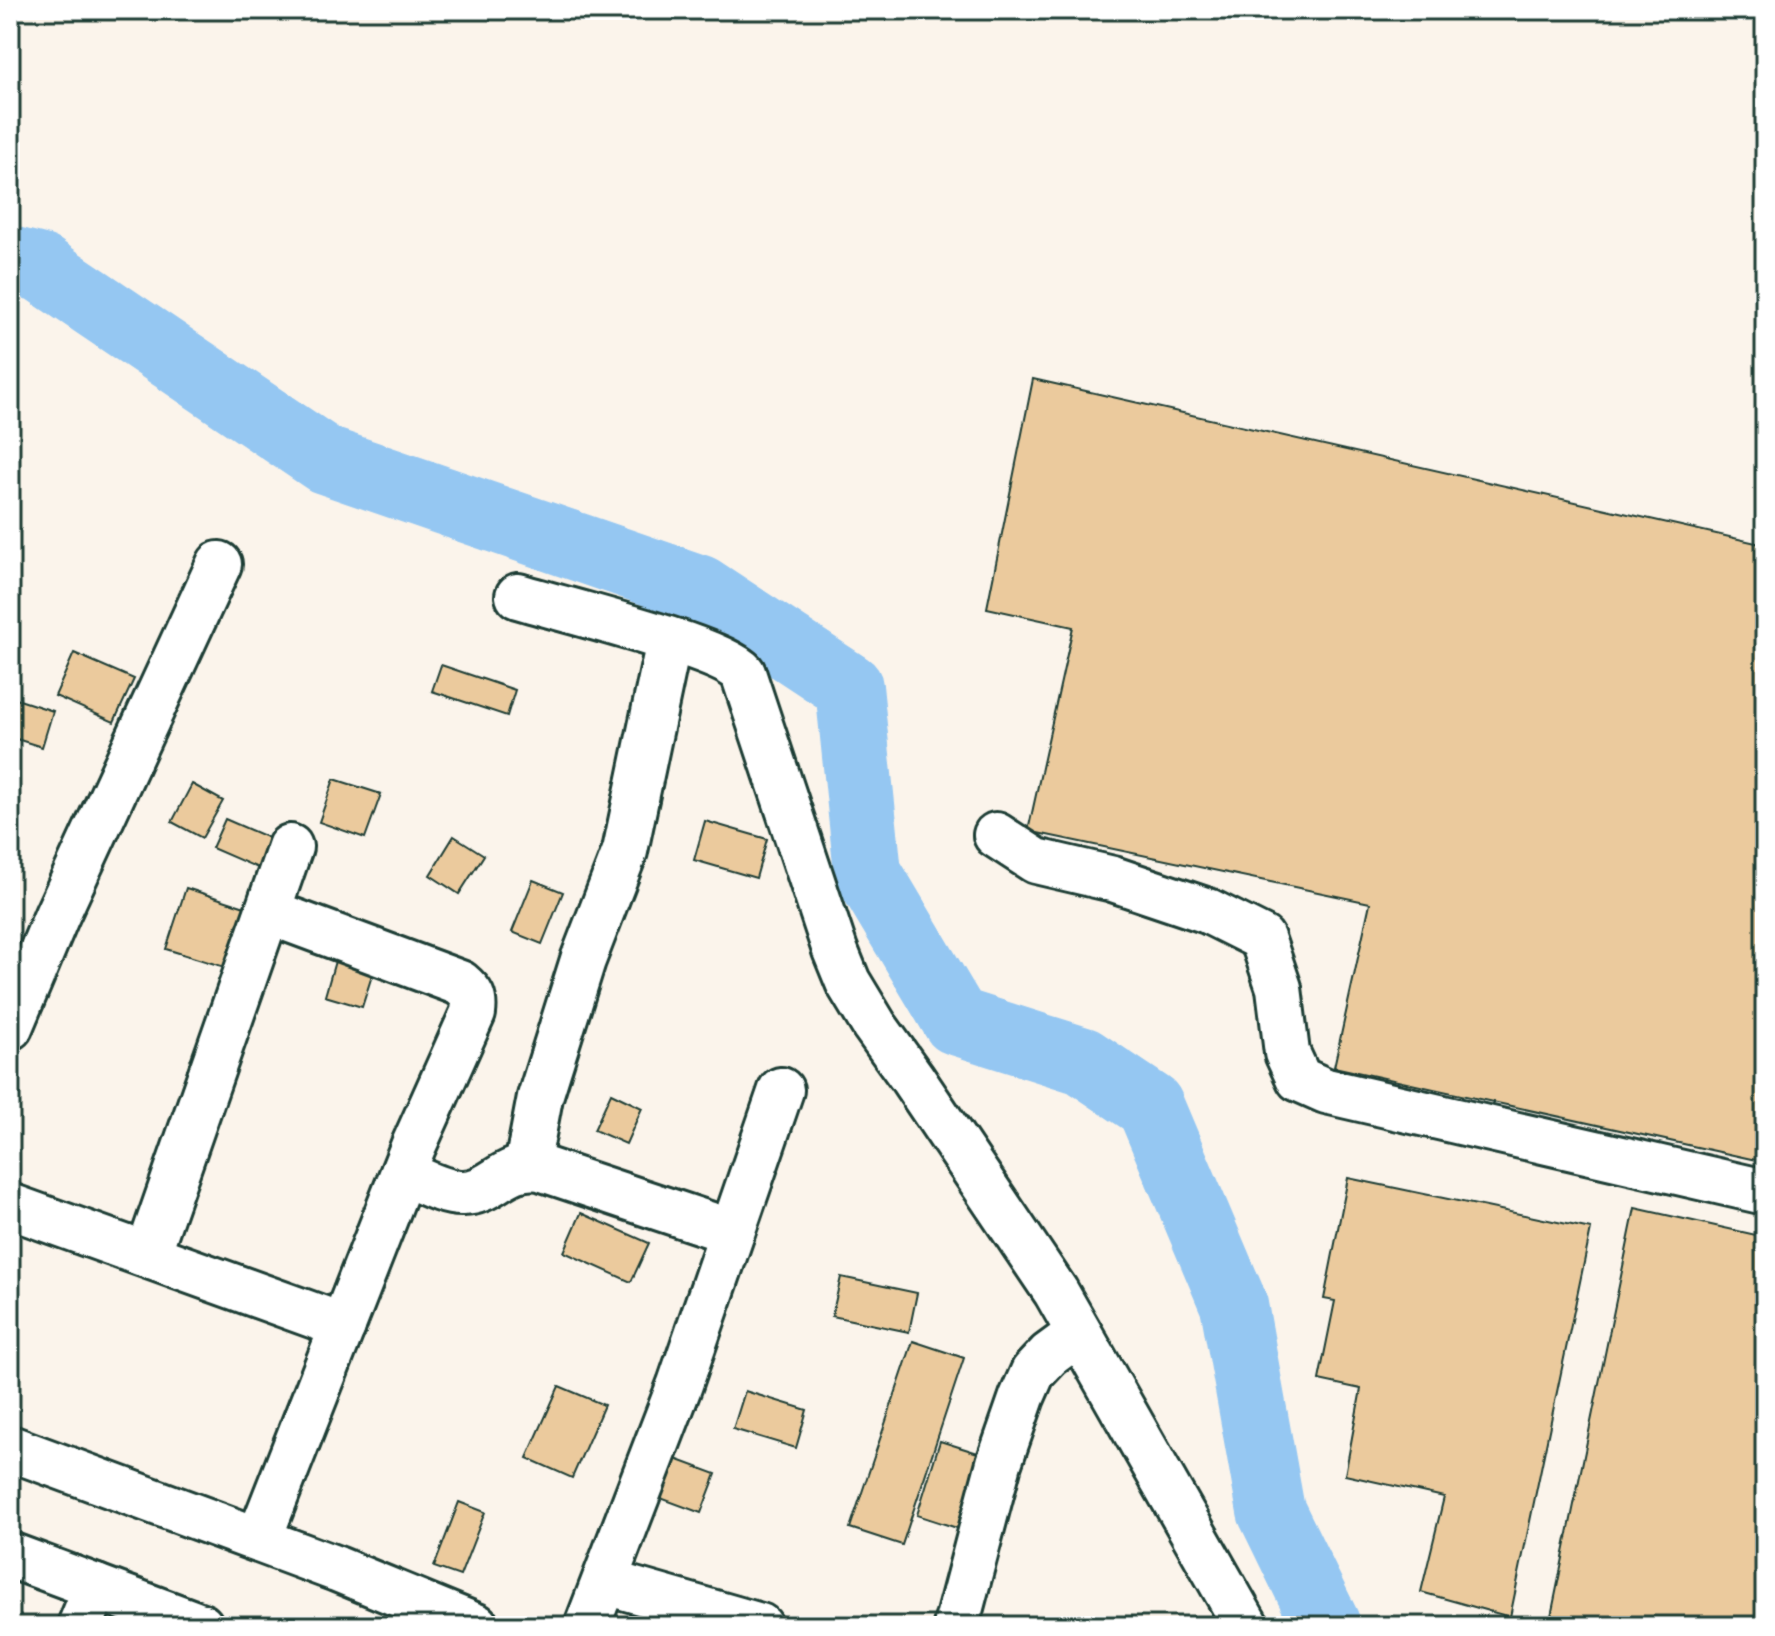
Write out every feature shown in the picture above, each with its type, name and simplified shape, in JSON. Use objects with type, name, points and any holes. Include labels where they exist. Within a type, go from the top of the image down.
[{"type":"street","points":[[10,1027],[57,915],[219,564]]},
{"type":"street","points":[[518,596],[669,641],[736,665],[743,673],[848,982],[1056,1292],[1246,1626]]},
{"type":"street","points":[[527,1166],[540,1097],[583,960],[625,851],[669,641]]},
{"type":"street","points":[[996,835],[1036,861],[1113,879],[1208,911],[1262,938],[1279,988],[1287,1053],[1299,1079],[1326,1091],[1765,1192]]},
{"type":"street","points":[[148,1254],[290,847]]},
{"type":"street","points":[[259,1539],[403,1173],[473,1013],[475,1000],[460,983],[269,912]]},
{"type":"street","points":[[587,1626],[680,1384],[781,1090]]},
{"type":"street","points":[[403,1173],[452,1192],[463,1193],[477,1191],[516,1168],[527,1166],[647,1202],[732,1232]]},
{"type":"street","points":[[10,1206],[343,1326]]},
{"type":"street","points":[[956,1626],[999,1463],[1022,1397],[1033,1372],[1049,1355],[1079,1333]]},
{"type":"street","points":[[10,1448],[259,1539],[476,1626]]},
{"type":"street","points":[[10,1555],[88,1606],[201,1626]]},
{"type":"street","points":[[606,1582],[760,1626]]},
{"type":"building","points":[[1033,379],[1765,545],[1765,1162],[1334,1067],[1370,903],[1028,831],[1073,627],[987,608]]},
{"type":"building","points":[[74,653],[134,679],[114,722],[55,696]]},
{"type":"building","points":[[441,665],[515,690],[507,716],[432,691]]},
{"type":"building","points":[[10,697],[53,711],[42,747],[10,737]]},
{"type":"building","points":[[334,779],[381,794],[365,838],[319,822]]},
{"type":"building","points":[[192,784],[223,801],[202,838],[172,822]]},
{"type":"building","points":[[225,819],[278,842],[265,871],[212,848]]},
{"type":"building","points":[[705,821],[767,839],[756,878],[694,860]]},
{"type":"building","points":[[454,836],[484,855],[459,894],[430,875]]},
{"type":"building","points":[[533,880],[563,892],[542,944],[512,932]]},
{"type":"building","points":[[186,888],[248,908],[228,968],[166,949]]},
{"type":"building","points":[[337,954],[375,966],[362,1007],[325,996]]},
{"type":"building","points":[[611,1093],[642,1108],[626,1144],[594,1130]]},
{"type":"building","points":[[1348,1178],[1591,1229],[1510,1617],[1421,1592],[1444,1497],[1345,1475],[1361,1389],[1319,1380],[1335,1301],[1324,1299]]},
{"type":"building","points":[[1635,1208],[1765,1237],[1765,1626],[1549,1626]]},
{"type":"building","points":[[581,1213],[649,1243],[631,1282],[564,1252]]},
{"type":"building","points":[[841,1277],[917,1293],[909,1332],[832,1316]]},
{"type":"building","points":[[913,1341],[964,1358],[902,1545],[850,1528]]},
{"type":"building","points":[[559,1386],[604,1405],[572,1478],[527,1458]]},
{"type":"building","points":[[745,1391],[807,1410],[796,1448],[733,1429]]},
{"type":"building","points":[[940,1441],[984,1455],[960,1529],[917,1515]]},
{"type":"building","points":[[670,1457],[716,1474],[701,1513],[655,1496]]},
{"type":"building","points":[[459,1502],[485,1512],[460,1576],[434,1567]]},
{"type":"waterway","points":[[10,260],[41,268],[325,460],[700,589],[849,687],[868,873],[956,1021],[1083,1061],[1150,1106],[1234,1305],[1271,1511],[1327,1626]]}]
